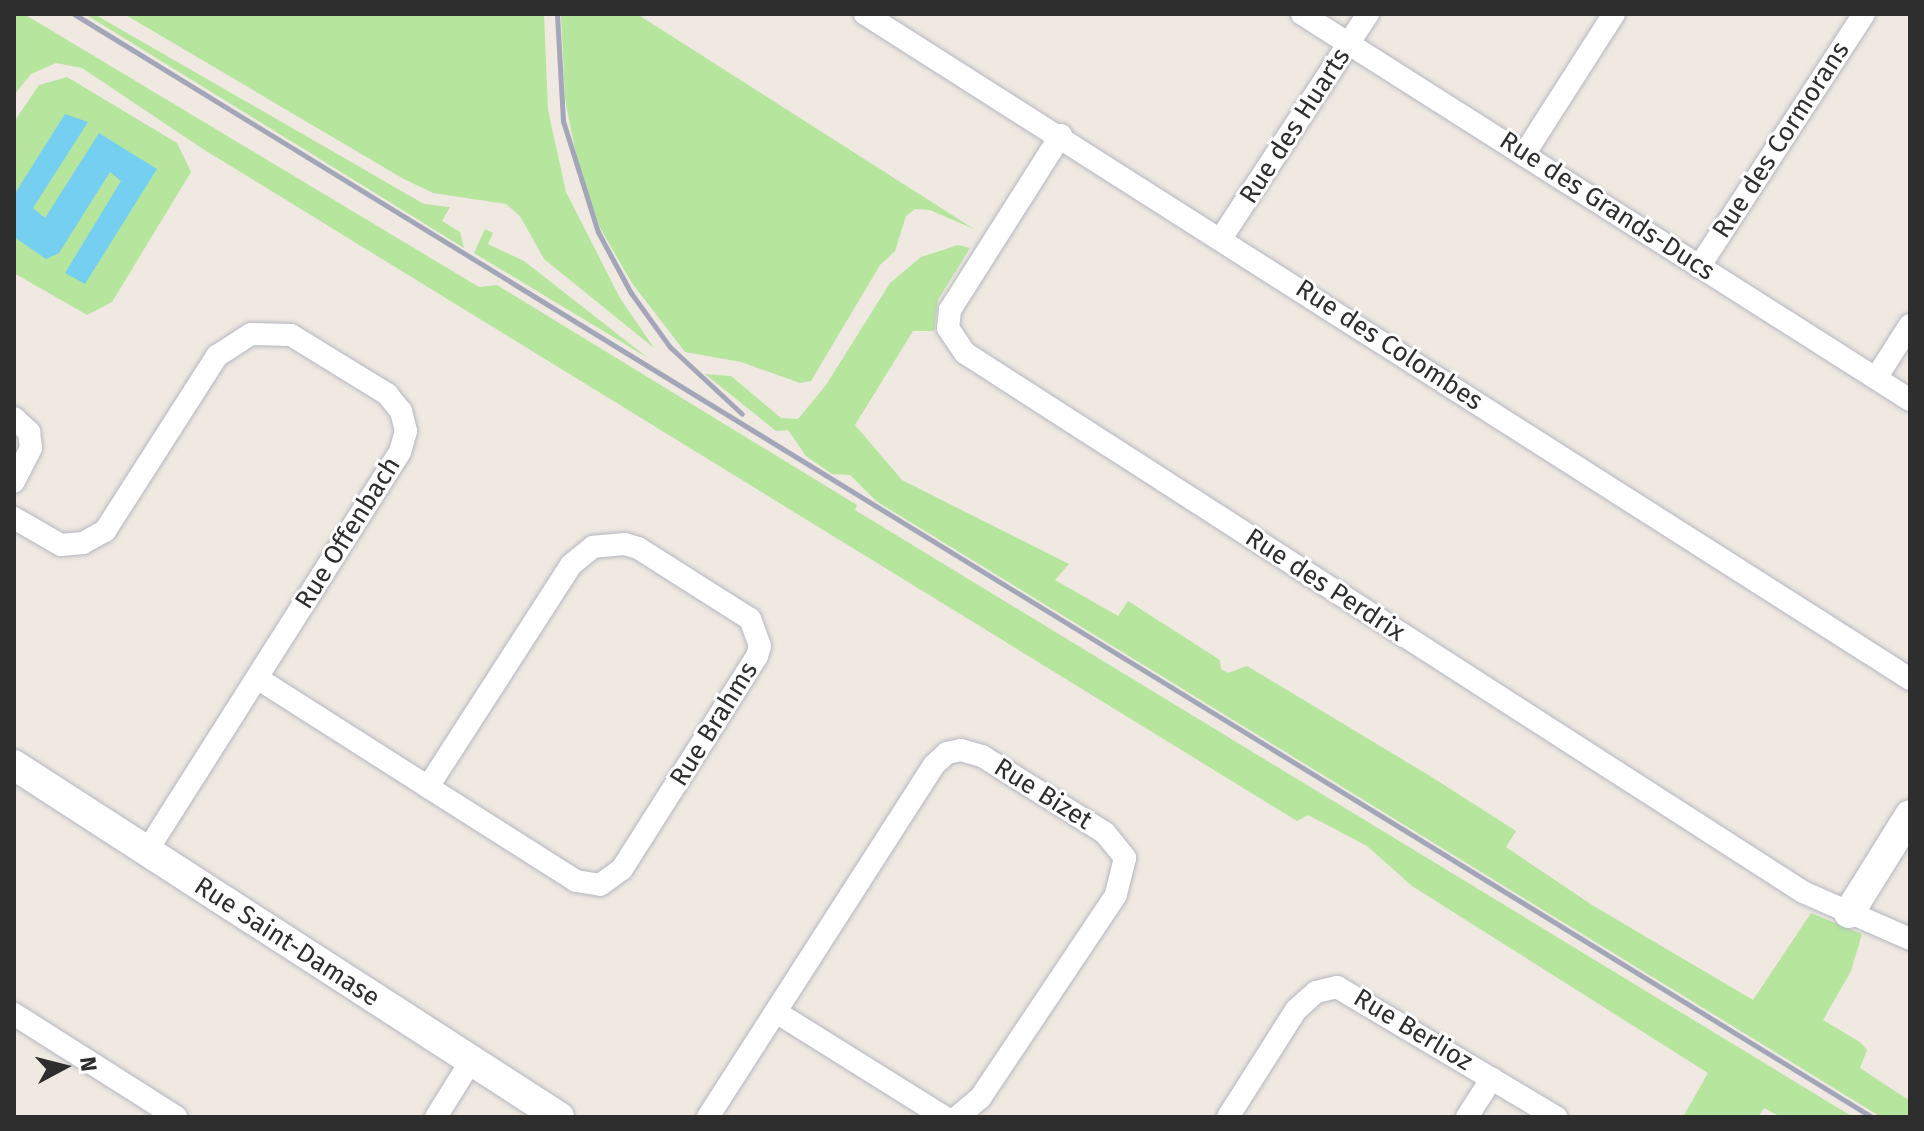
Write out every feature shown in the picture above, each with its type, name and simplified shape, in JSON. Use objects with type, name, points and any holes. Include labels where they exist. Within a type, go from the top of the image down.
[{"type":"street","name":"Rue des Colombes","points":[[865,14],[1222,237],[1910,679]]},
{"type":"street","name":"Rue des Grands-Ducs","points":[[1302,14],[1910,400]]},
{"type":"street","name":"Rue des Huarts","points":[[1222,237],[1368,14]]},
{"type":"street","points":[[1525,153],[1614,14]]},
{"type":"street","name":"Rue des Cormorans","points":[[1699,267],[1864,14]]},
{"type":"street","name":"Rue des Perdrix","points":[[1061,135],[954,300],[948,328],[965,353],[1803,892],[1910,939]]},
{"type":"street","points":[[1876,378],[1910,325]]},
{"type":"street","name":"Rue Offenbach","points":[[14,518],[61,545],[83,543],[105,531],[217,356],[251,334],[291,335],[387,394],[405,420],[400,452],[147,851]]},
{"type":"street","points":[[14,418],[31,440],[29,457],[14,482]]},
{"type":"street","name":"Rue Brahms","points":[[257,678],[428,787],[576,881],[600,885],[612,880],[757,656],[760,646],[750,619],[638,548],[593,547],[571,565],[428,787]]},
{"type":"street","name":"Rue Bizet","points":[[708,1117],[939,759],[961,750],[982,756],[1105,833],[1120,847],[1124,869],[1116,895],[980,1098],[957,1117]]},
{"type":"street","name":"Rue Saint-Damase","points":[[14,765],[559,1117]]},
{"type":"street","points":[[1849,913],[1910,815]]},
{"type":"street","name":"Rue Berlioz","points":[[1228,1117],[1296,1010],[1326,987],[1357,994],[1556,1117]]},
{"type":"street","points":[[776,1012],[944,1117]]},
{"type":"street","points":[[14,1014],[176,1117]]},
{"type":"street","points":[[436,1117],[471,1061]]},
{"type":"street","points":[[1467,1117],[1492,1078]]},
{"type":"green space","points":[[14,14],[24,14],[479,287],[497,285],[857,505],[855,510],[1853,1117],[1781,1117],[1764,1108],[1758,1117],[1683,1117],[1708,1073],[1412,886],[1367,846],[1308,815],[1297,821],[203,149],[82,68],[56,63],[31,74],[14,95]]},
{"type":"green space","points":[[85,14],[94,14],[424,204],[450,207],[442,221],[460,232],[464,248]]},
{"type":"green space","points":[[124,14],[544,14],[548,110],[566,192],[620,298],[654,348],[544,259],[520,216],[506,204],[433,193],[402,178]]},
{"type":"green space","points":[[561,14],[637,14],[974,229],[930,210],[915,209],[906,216],[895,251],[880,265],[811,381],[800,383],[741,362],[685,352],[632,283],[600,228],[578,165],[565,99]]},
{"type":"green space","points":[[67,77],[177,143],[191,172],[112,302],[87,315],[14,273],[14,122],[39,85]]},
{"type":"green space","points":[[485,229],[493,233],[488,244],[524,261],[648,358],[474,253]]},
{"type":"green space","points":[[958,245],[970,248],[938,300],[934,331],[913,331],[855,425],[902,480],[1069,564],[1055,580],[1118,616],[1128,601],[1220,660],[1221,669],[1228,673],[1247,666],[1430,776],[1516,831],[1506,847],[1592,905],[1753,1000],[1811,913],[1862,934],[1851,971],[1823,1020],[1860,1042],[1867,1050],[1860,1068],[1910,1101],[1910,1117],[1881,1117],[876,501],[850,475],[832,474],[806,456],[788,430],[776,431],[705,374],[731,376],[781,418],[798,419],[826,385],[890,283],[921,257]]},
{"type":"water","points":[[65,114],[88,122],[33,208],[45,218],[99,133],[157,169],[85,284],[65,273],[121,181],[110,172],[59,253],[46,259],[14,237],[14,195]]},
{"type":"railway","points":[[74,14],[1872,1117]]},
{"type":"railway","points":[[557,14],[563,121],[598,232],[631,293],[670,347],[742,414]]}]
